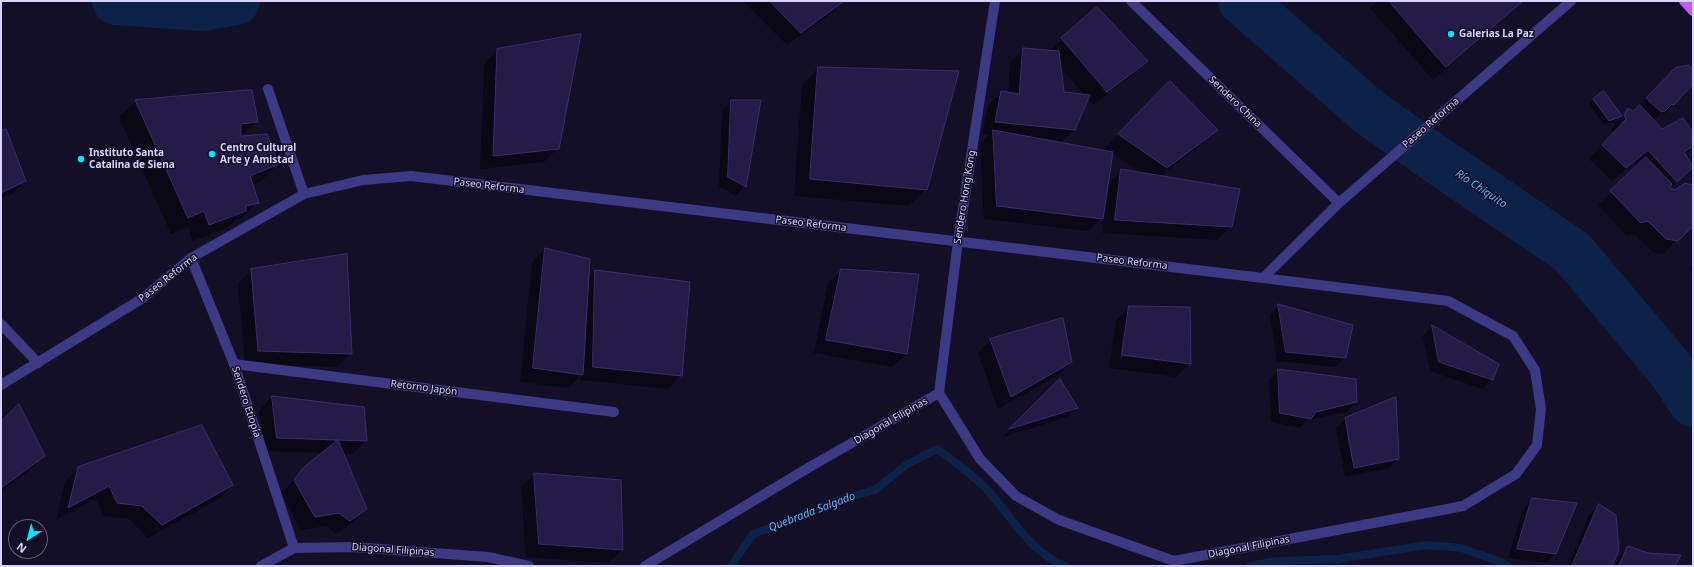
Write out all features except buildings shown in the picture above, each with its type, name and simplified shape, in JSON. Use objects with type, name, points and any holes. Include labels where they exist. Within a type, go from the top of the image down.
[{"type":"main road","points":[[1684,1],[1693,11]]},
{"type":"street","name":"Sendero Hong Kong","points":[[939,393],[958,241],[995,1]]},
{"type":"street","name":"Sendero China","points":[[1131,1],[1338,203]]},
{"type":"street","name":"Paseo Reforma","points":[[1,384],[38,363],[143,298],[191,258],[304,194],[363,180],[411,176],[1263,278],[1338,203],[1571,1]]},
{"type":"street","points":[[268,89],[304,194]]},
{"type":"street","name":"Sendero Etiopía","points":[[191,258],[234,364],[294,548]]},
{"type":"street","name":"Diagonal Filipinas","points":[[645,566],[808,468],[939,393],[980,459],[1016,496],[1059,520],[1174,561],[1463,506],[1516,474],[1537,445],[1541,408],[1535,370],[1513,336],[1448,301],[1263,278]]},
{"type":"street","points":[[1,324],[38,363]]},
{"type":"street","name":"Retorno Japón","points":[[234,364],[614,412]]},
{"type":"street","name":"Diagonal Filipinas","points":[[261,566],[294,548],[353,547],[488,557],[530,566]]},
{"type":"waterway","name":"Río Chiquito","points":[[116,1],[202,7],[236,1]]},
{"type":"waterway","name":"Río Chiquito","points":[[1242,1],[1369,112],[1572,252],[1671,370],[1693,403]]},
{"type":"waterway","name":"Quebrada Salgado","points":[[731,566],[753,534],[794,520],[838,500],[875,490],[906,465],[937,449],[964,469],[983,486],[1032,544],[1042,553],[1065,566]]},
{"type":"waterway","name":"Quebrada Salgado","points":[[1250,566],[1276,561],[1337,559],[1428,545],[1461,548],[1501,562],[1508,566]]},
{"type":"place","name":"Galerias La Paz","points":[[1451,34]]},
{"type":"place","name":"Centro Cultural Arte y Amistad","points":[[212,154]]},
{"type":"place","name":"Instituto Santa Catalina de Siena","points":[[81,159]]}]
